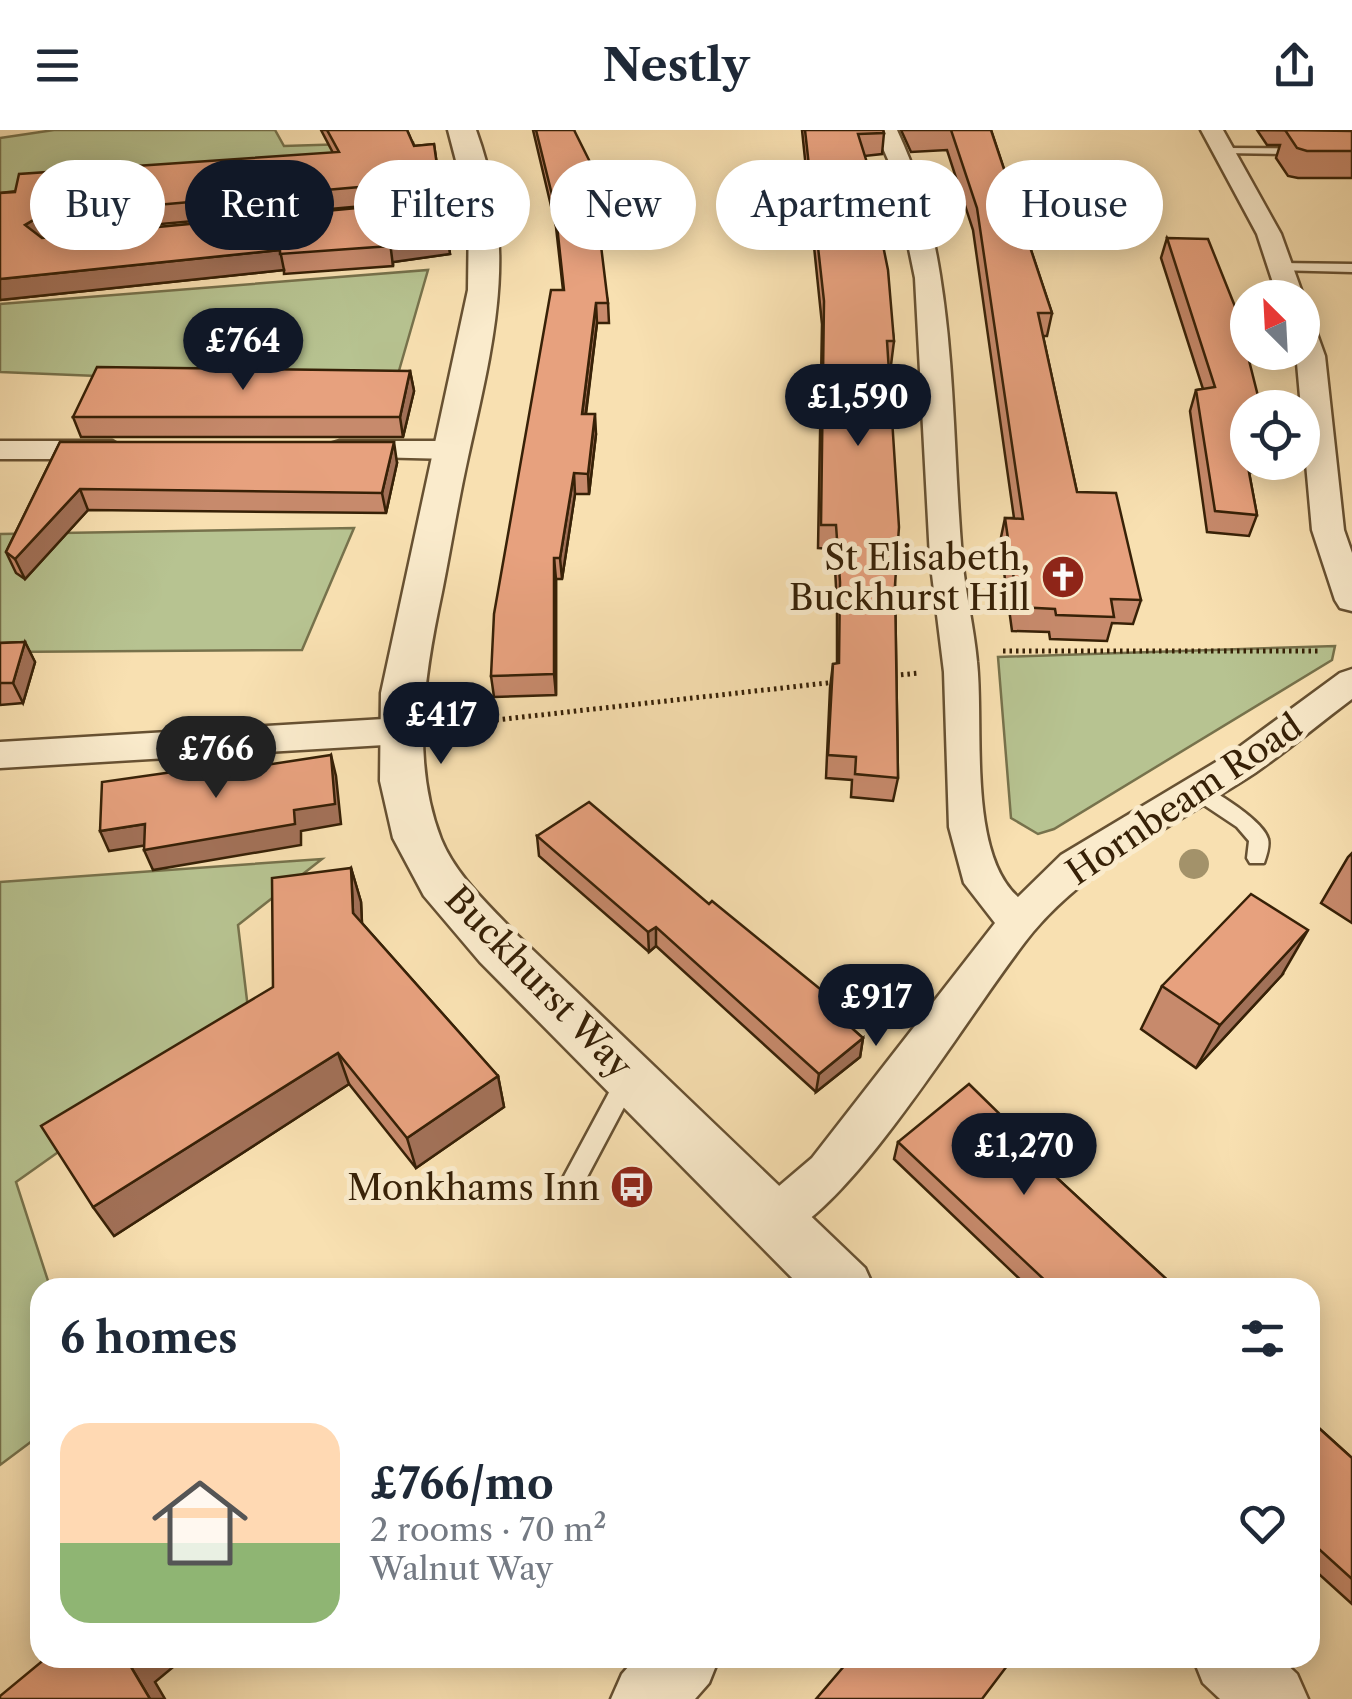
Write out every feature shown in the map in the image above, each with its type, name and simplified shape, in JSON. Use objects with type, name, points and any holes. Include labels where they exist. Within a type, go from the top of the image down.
[{"type":"street","name":"Buckhurst Way","points":[[462,130],[470,160]]},
{"type":"street","points":[[886,130],[906,181],[927,274],[947,563],[961,668],[964,759],[974,850],[981,878],[996,903],[1020,920]]},
{"type":"street","points":[[1219,140],[1269,234],[1285,280]]},
{"type":"street","name":"Buckhurst Way","points":[[485,250],[487,285],[474,367],[451,450],[402,680],[404,784],[418,840],[450,895],[629,1078],[834,1278]]},
{"type":"street","points":[[1312,370],[1328,530],[1352,600]]},
{"type":"street","points":[[0,450],[137,450]]},
{"type":"street","points":[[314,450],[451,450]]},
{"type":"street","name":"Hornbeam Road","points":[[776,1218],[828,1173],[1020,920],[1075,866],[1336,707],[1342,666]]},
{"type":"street","points":[[0,755],[400,730]]},
{"type":"street","points":[[647,1699],[675,1668]]},
{"type":"street","points":[[1239,1668],[1272,1699]]},
{"type":"lane","points":[[1219,140],[1352,152]]},
{"type":"lane","points":[[1280,266],[1352,268]]},
{"type":"lane","points":[[1196,790],[1244,822],[1260,840],[1257,858]]},
{"type":"lane","points":[[570,1187],[629,1078]]},
{"type":"path","points":[[884,676],[961,668],[991,652],[1342,666]]},
{"type":"path","points":[[400,730],[845,681]]},
{"type":"green space","points":[[54,130],[275,130],[284,146],[413,142],[420,160],[354,160],[354,166],[334,167],[334,160],[185,160],[185,180],[165,181],[165,160],[30,160],[30,192],[0,195],[0,138]]},
{"type":"green space","points":[[428,270],[394,388],[0,372],[0,304]]},
{"type":"green space","points":[[354,528],[302,650],[0,652],[0,534]]},
{"type":"green space","points":[[1335,646],[1332,660],[1054,829],[1038,834],[1011,818],[998,657]]},
{"type":"green space","points":[[322,859],[238,925],[249,1017],[16,1182],[47,1278],[30,1278],[30,1442],[0,1465],[0,882]]},
{"type":"building","points":[[327,130],[407,130],[414,146],[434,144],[436,160],[354,160],[354,187],[334,189],[334,160],[223,160],[339,152]]},
{"type":"building","points":[[536,130],[574,130],[589,160],[550,160],[550,187]]},
{"type":"building","points":[[805,130],[883,130],[884,133],[858,134],[866,160],[808,160]]},
{"type":"building","points":[[951,130],[991,130],[1001,160],[986,160],[986,250],[1031,250],[1052,313],[1038,313],[1077,492],[1116,493],[1141,600],[1111,599],[1114,617],[1056,615],[1055,609],[1018,607],[1005,518],[1023,519],[977,208],[966,175],[966,160],[961,160]]},
{"type":"building","points":[[1285,130],[1352,131],[1352,151],[1297,148]]},
{"type":"building","points":[[185,163],[185,202],[165,204],[165,164]]},
{"type":"building","points":[[30,173],[30,222],[25,225],[30,229],[30,250],[165,250],[165,226],[185,224],[185,250],[280,250],[0,279],[0,193],[15,192],[19,174]]},
{"type":"building","points":[[354,208],[354,249],[280,254],[280,250],[334,250],[334,210]]},
{"type":"building","points":[[1167,238],[1208,239],[1230,294],[1230,370],[1251,370],[1256,390],[1230,390],[1230,480],[1250,480],[1257,515],[1215,511],[1196,390],[1215,387]]},
{"type":"building","points":[[560,250],[602,250],[608,303],[596,303],[582,414],[595,414],[588,474],[574,473],[560,558],[554,558],[554,674],[491,676],[494,614],[551,290],[564,290]]},
{"type":"building","points":[[818,250],[884,250],[894,341],[887,341],[899,527],[895,585],[898,778],[855,774],[856,757],[828,755],[833,664],[839,663],[840,582],[836,525],[821,525],[824,301]]},
{"type":"building","points":[[97,367],[410,371],[400,417],[73,417]]},
{"type":"building","points":[[60,442],[394,442],[382,493],[80,489],[15,559],[6,552]]},
{"type":"building","points":[[25,642],[13,683],[0,683],[0,643]]},
{"type":"building","points":[[331,755],[335,804],[294,810],[295,824],[144,850],[145,824],[100,831],[102,782],[194,769],[194,776]]},
{"type":"building","points":[[589,802],[709,904],[712,901],[852,1015],[844,1021],[863,1038],[819,1074],[656,927],[648,932],[537,836]]},
{"type":"building","points":[[351,868],[353,913],[498,1076],[407,1138],[338,1053],[93,1207],[41,1126],[273,987],[272,878]]},
{"type":"building","points":[[1251,894],[1308,930],[1220,1025],[1162,986]]},
{"type":"building","points":[[969,1084],[1061,1174],[1057,1178],[1165,1278],[1042,1278],[898,1142]]},
{"type":"building","points":[[1320,1429],[1352,1458],[1352,1579],[1320,1550]]},
{"type":"building","points":[[34,1668],[132,1668],[150,1699],[0,1699]]},
{"type":"building","points":[[842,1668],[1005,1668],[982,1699],[816,1699]]},
{"type":"place","name":"St Elisabeth, Buckhurst Hill","points":[[1063,577]]},
{"type":"place","name":"Monkhams Inn","points":[[632,1187]]}]
